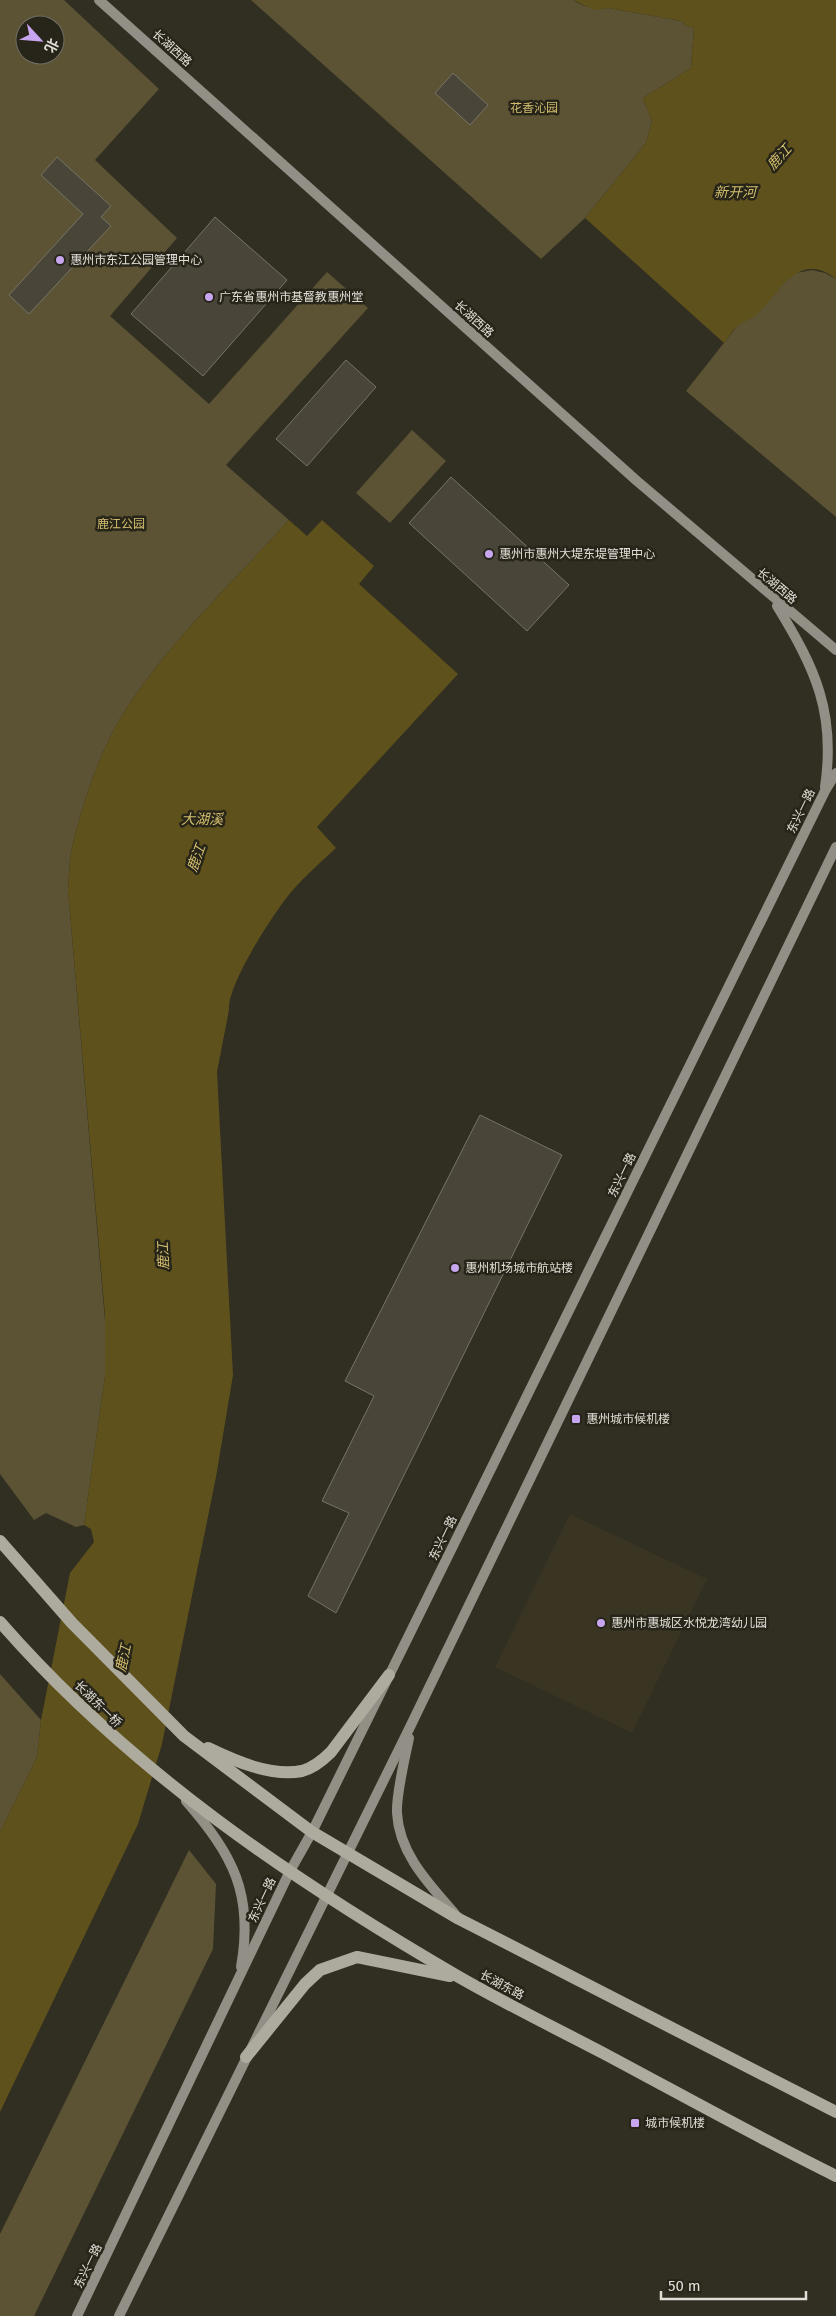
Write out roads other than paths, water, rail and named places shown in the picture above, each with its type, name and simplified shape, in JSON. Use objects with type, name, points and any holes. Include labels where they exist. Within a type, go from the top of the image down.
[{"type":"main road","points":[[0,1541],[88,1640],[184,1736],[312,1832],[459,1919],[836,2112]]},
{"type":"main road","name":"长湖东一桥","points":[[0,1622],[97,1723],[174,1787]]},
{"type":"main road","points":[[184,1736],[214,1751],[255,1766],[284,1772],[301,1771],[319,1762],[331,1752],[390,1675]]},
{"type":"main road","name":"长湖东路","points":[[174,1787],[327,1896],[460,1978],[836,2176]]},
{"type":"main road","points":[[246,2057],[305,1984],[320,1970],[356,1957],[460,1978]]},
{"type":"street","name":"长湖西路","points":[[99,0],[629,475],[772,598],[836,650]]},
{"type":"street","points":[[772,598],[810,666],[824,702],[829,741],[825,791]]},
{"type":"street","name":"东兴一路","points":[[77,2316],[290,1871],[312,1832],[825,791],[836,773]]},
{"type":"street","points":[[119,2316],[410,1727],[836,847]]},
{"type":"street","points":[[410,1727],[397,1812],[400,1834],[417,1869],[459,1919]]},
{"type":"street","points":[[174,1787],[214,1835],[230,1861],[240,1885],[245,1918],[245,1940],[239,1980]]},
{"type":"water","name":"新开河","points":[[573,0],[836,0],[836,279],[822,271],[810,269],[800,272],[790,278],[756,315],[737,327],[724,343],[585,218],[646,143],[652,121],[643,98],[691,68],[694,28],[686,26],[681,21],[609,8],[594,10]]},
{"type":"water","name":"大湖溪","points":[[289,520],[307,536],[322,520],[374,566],[359,584],[458,674],[317,827],[336,848],[297,885],[274,915],[243,967],[230,999],[217,1072],[233,1375],[216,1477],[162,1744],[138,1824],[0,2112],[0,1832],[37,1757],[41,1720],[70,1573],[94,1542],[91,1529],[84,1525],[105,1376],[105,1315],[68,890],[71,852],[92,781],[106,745],[140,688],[180,638]]},
{"type":"place","name":"惠州市东江公园管理中心","points":[[60,260]]},
{"type":"place","name":"广东省惠州市基督教惠州堂","points":[[209,297]]},
{"type":"place","name":"惠州市惠州大堤东堤管理中心","points":[[489,554]]},
{"type":"place","name":"惠州机场城市航站楼","points":[[455,1268]]},
{"type":"place","name":"惠州城市候机楼","points":[[576,1419]]},
{"type":"place","name":"惠州市惠城区水悦龙湾幼儿园","points":[[601,1623]]},
{"type":"place","name":"城市候机楼","points":[[635,2123]]},
{"type":"park label","name":"花香沁园","points":[[534,108]]},
{"type":"park label","name":"鹿江公园","points":[[121,524]]},
{"type":"water label","name":"鹿江","points":[[779,157]]},
{"type":"water label","name":"鹿江","points":[[196,858]]},
{"type":"water label","name":"鹿江","points":[[163,1256]]},
{"type":"water label","name":"鹿江","points":[[123,1658]]}]
